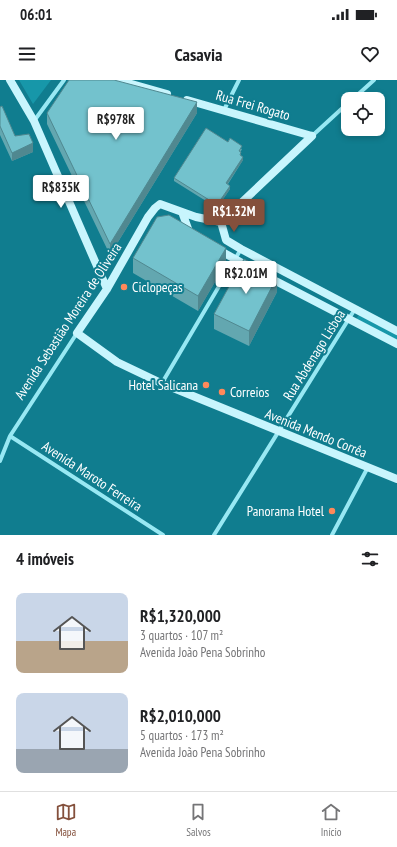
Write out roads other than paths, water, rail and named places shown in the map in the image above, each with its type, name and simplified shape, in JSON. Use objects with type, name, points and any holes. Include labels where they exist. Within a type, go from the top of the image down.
[{"type":"main road","points":[[10,80],[34,121],[107,289]]},
{"type":"main road","name":"Rua Frei Rogato","points":[[117,80],[312,136]]},
{"type":"main road","points":[[221,222],[312,136]]},
{"type":"main road","name":"Avenida Sebastião Moreira de Oliveira","points":[[77,333],[107,289],[151,218],[155,208],[160,204],[182,212]]},
{"type":"main road","points":[[182,212],[196,217],[221,222]]},
{"type":"main road","points":[[179,228],[194,236],[182,212]]},
{"type":"main road","points":[[221,222],[226,240],[240,249],[397,331]]},
{"type":"main road","points":[[209,245],[397,344]]},
{"type":"main road","name":"Avenida Mendo Corrêa","points":[[77,333],[117,362],[162,383],[397,480]]},
{"type":"street","points":[[34,121],[64,80]]},
{"type":"street","points":[[224,110],[239,80]]},
{"type":"street","points":[[361,92],[374,80]]},
{"type":"street","points":[[312,136],[341,109]]},
{"type":"street","points":[[162,383],[240,249]]},
{"type":"street","name":"Rua Abdenago Lisboa","points":[[214,535],[355,310]]},
{"type":"street","name":"Avenida Sebastião Moreira de Oliveira","points":[[0,461],[10,436],[77,333]]},
{"type":"street","name":"Avenida Maroto Ferreira","points":[[10,436],[163,535]]},
{"type":"street","points":[[332,535],[368,467]]},
{"type":"place","name":"Ciclopeças","points":[[124,287]]},
{"type":"place","name":"Hotel Salicana","points":[[206,385]]},
{"type":"place","name":"Correios","points":[[222,392]]},
{"type":"place","name":"Panorama Hotel","points":[[332,511]]}]
